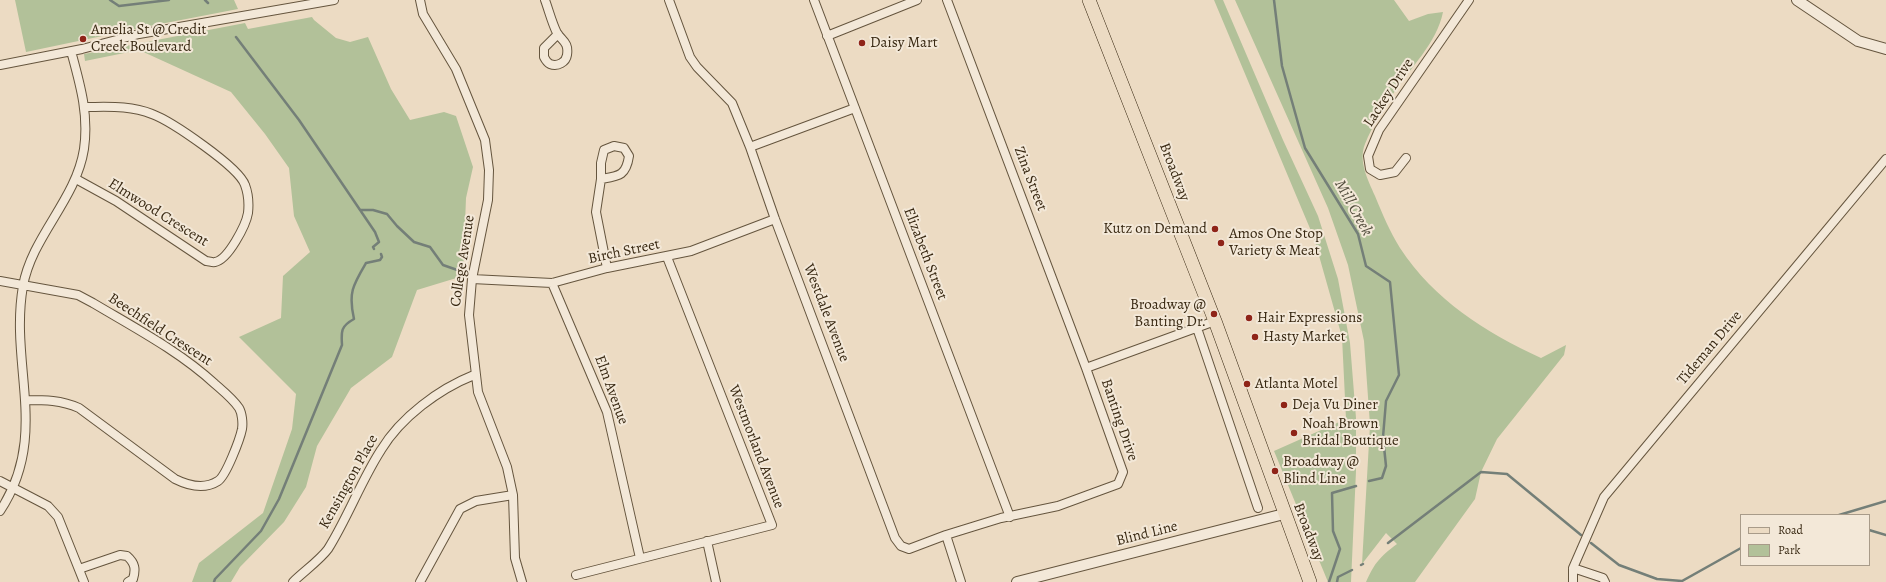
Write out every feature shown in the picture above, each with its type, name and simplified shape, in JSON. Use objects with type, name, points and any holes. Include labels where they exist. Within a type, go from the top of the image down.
[{"type":"main road","name":"Broadway","points":[[1089,0],[1214,322],[1310,582]]},
{"type":"street","points":[[0,65],[71,51],[139,34],[334,0]]},
{"type":"street","name":"College Avenue","points":[[420,0],[423,14],[456,69],[485,140],[488,170],[488,200],[472,279],[469,316],[474,375],[478,392],[507,466],[513,495],[515,558],[522,582]]},
{"type":"street","points":[[545,0],[558,34]]},
{"type":"street","name":"Westdale Avenue","points":[[669,0],[690,57],[697,67],[732,103],[750,147],[775,219],[895,538],[901,546],[909,549],[946,535]]},
{"type":"street","name":"Elizabeth Street","points":[[814,0],[1010,517]]},
{"type":"street","points":[[828,36],[918,0]]},
{"type":"street","name":"Zina Street","points":[[947,0],[1086,368]]},
{"type":"street","name":"Lackey Drive","points":[[1406,158],[1395,172],[1380,175],[1370,169],[1368,156],[1379,130],[1469,0]]},
{"type":"street","points":[[1797,0],[1847,34],[1870,45],[1886,49]]},
{"type":"street","points":[[0,511],[13,487],[22,463],[26,437],[26,400],[20,328],[23,285],[32,257],[76,179],[84,149],[86,132],[85,107],[71,51]]},
{"type":"street","name":"Elmwood Crescent","points":[[76,179],[116,201],[206,261],[214,263],[221,260],[229,250],[243,228],[248,213],[245,184],[240,177],[223,160],[193,139],[152,114],[126,108],[85,107]]},
{"type":"street","points":[[750,147],[855,108]]},
{"type":"street","name":"Tideman Drive","points":[[1573,582],[1574,568],[1604,497],[1886,159]]},
{"type":"street","points":[[601,178],[596,212],[607,268]]},
{"type":"street","name":"Birch Street","points":[[472,279],[552,283],[607,268],[691,251],[775,219]]},
{"type":"street","name":"Westmorland Avenue","points":[[576,575],[772,525],[667,257]]},
{"type":"street","name":"Beechfield Crescent","points":[[0,281],[78,295],[93,303],[196,367],[223,391],[239,408],[242,418],[242,428],[223,477],[212,484],[197,486],[185,484],[175,479],[79,408],[68,403],[52,400],[26,400]]},
{"type":"street","name":"Elm Avenue","points":[[552,283],[607,412],[640,558]]},
{"type":"street","name":"Banting Drive","points":[[946,535],[1010,517],[1058,506],[1118,484],[1123,472],[1086,368],[1214,322]]},
{"type":"street","points":[[1197,328],[1258,508]]},
{"type":"street","name":"Kensington Place","points":[[292,582],[327,550],[381,449],[393,434],[428,400],[445,388],[474,375]]},
{"type":"street","points":[[0,481],[48,506],[58,518],[84,582]]},
{"type":"street","points":[[420,582],[460,509],[476,501],[513,495]]},
{"type":"street","name":"Blind Line","points":[[1017,582],[1284,514]]},
{"type":"street","points":[[946,535],[961,582]]},
{"type":"street","points":[[707,541],[716,582]]},
{"type":"street","points":[[79,569],[120,555],[127,556],[134,564],[136,570],[133,580],[128,582]]},
{"type":"street","points":[[1574,568],[1603,578],[1605,582]]},
{"type":"green space","points":[[15,0],[234,0],[238,9],[26,52]]},
{"type":"green space","points":[[1214,0],[1223,0],[1283,140],[1318,216],[1338,279],[1350,343],[1356,418],[1356,471],[1351,582],[1328,582],[1274,451],[1346,419],[1342,337],[1314,238]]},
{"type":"green space","points":[[1235,0],[1394,0],[1409,21],[1428,14],[1443,12],[1440,23],[1429,45],[1385,106],[1365,144],[1363,150],[1363,164],[1367,177],[1386,222],[1400,248],[1428,283],[1445,299],[1462,313],[1500,337],[1541,358],[1566,345],[1564,355],[1497,439],[1481,472],[1475,499],[1415,582],[1366,582],[1378,560],[1397,544],[1386,533],[1362,564],[1370,425],[1364,341],[1348,265],[1328,208]]},
{"type":"green space","points":[[312,17],[336,38],[350,42],[368,37],[391,89],[410,120],[444,112],[456,116],[473,167],[466,198],[463,276],[417,290],[392,357],[351,388],[317,446],[306,487],[284,522],[240,567],[231,582],[192,582],[199,563],[263,513],[292,429],[296,394],[239,337],[281,318],[283,276],[310,252],[294,216],[289,168],[265,134],[231,92],[139,50],[85,61],[84,54],[245,23],[248,29]]},
{"type":"waterway","points":[[110,0],[119,6],[169,0]]},
{"type":"waterway","points":[[205,0],[208,3]]},
{"type":"waterway","name":"Mill Creek","points":[[1274,0],[1282,66],[1305,148],[1358,234],[1366,266],[1390,282],[1399,375],[1386,401],[1383,437],[1386,466],[1382,478],[1369,481]]},
{"type":"waterway","points":[[236,37],[299,120],[375,232],[379,242],[373,247],[374,249]]},
{"type":"waterway","points":[[360,210],[373,210],[387,214],[414,242],[430,247],[443,265],[463,272]]},
{"type":"waterway","points":[[214,582],[215,579],[261,531],[279,499],[342,345],[343,329],[346,324],[354,319],[352,310],[352,296],[355,284],[366,263],[380,260],[382,257],[381,254]]},
{"type":"waterway","points":[[1388,543],[1481,472],[1507,474],[1581,535]]},
{"type":"waterway","name":"Mill Creek","points":[[1329,582],[1340,549],[1333,531],[1332,493],[1356,486]]},
{"type":"waterway","points":[[1842,514],[1886,501]]},
{"type":"waterway","points":[[1870,530],[1886,535]]},
{"type":"waterway","points":[[1591,543],[1619,565],[1657,579],[1682,581],[1740,549]]},
{"type":"waterway","points":[[1337,582],[1338,577],[1352,570]]},
{"type":"place","name":"Amelia St @ Credit Creek Boulevard","points":[[83,39]]},
{"type":"place","name":"Daisy Mart","points":[[862,43]]},
{"type":"place","name":"Kutz on Demand","points":[[1215,229]]},
{"type":"place","name":"Amos One Stop Variety & Meat","points":[[1221,243]]},
{"type":"place","name":"Broadway @ Banting Dr.","points":[[1214,314]]},
{"type":"place","name":"Hair Expressions","points":[[1249,318]]},
{"type":"place","name":"Hasty Market","points":[[1255,337]]},
{"type":"place","name":"Atlanta Motel","points":[[1247,384]]},
{"type":"place","name":"Deja Vu Diner","points":[[1284,405]]},
{"type":"place","name":"Noah Brown Bridal Boutique","points":[[1294,433]]},
{"type":"place","name":"Broadway @ Blind Line","points":[[1275,471]]}]
